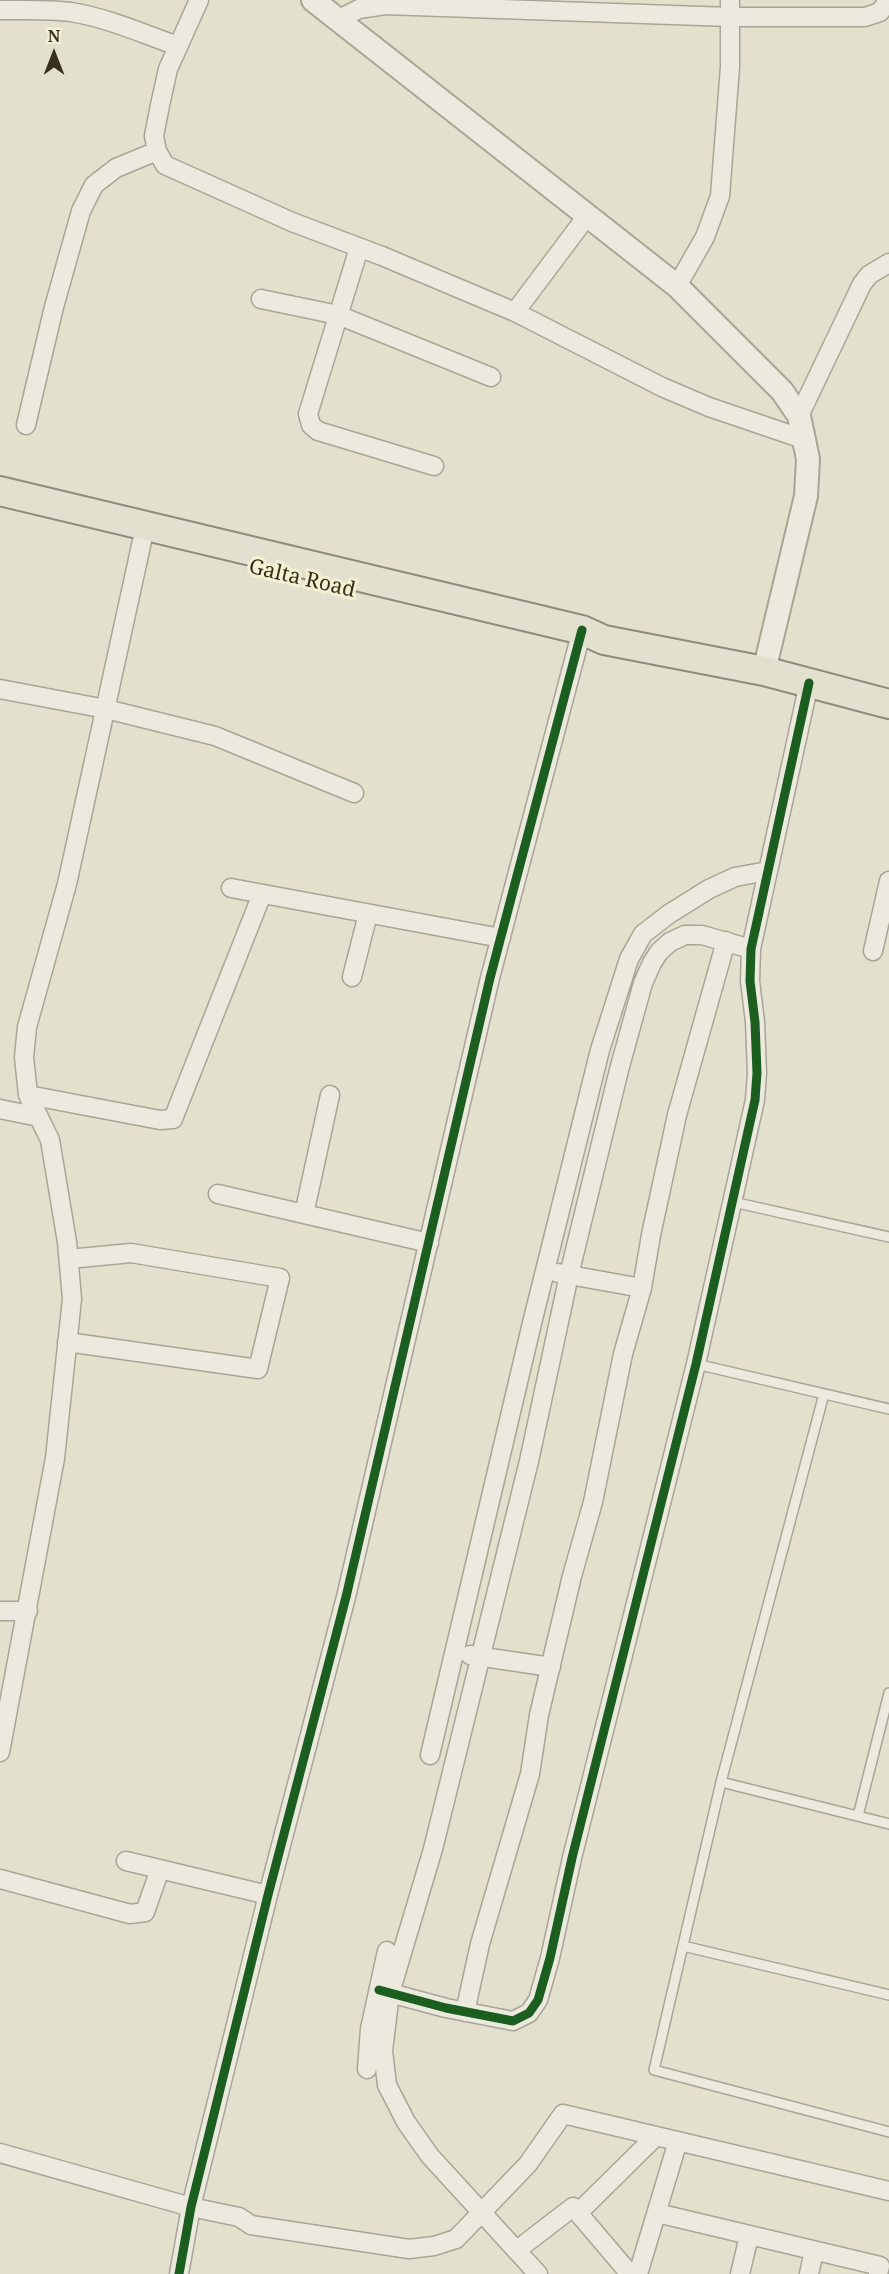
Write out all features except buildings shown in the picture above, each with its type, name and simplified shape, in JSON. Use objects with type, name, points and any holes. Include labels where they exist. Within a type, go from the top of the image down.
[{"type":"main road","points":[[0,491],[588,638]]},
{"type":"main road","name":"Galta Road","points":[[0,510],[588,638],[764,671],[889,704]]},
{"type":"street","points":[[199,0],[168,69],[160,105],[154,136],[157,151],[165,165],[292,222],[515,312],[662,387],[806,440]]},
{"type":"street","points":[[313,0],[677,286],[782,391],[799,416],[806,440],[808,459],[806,496],[764,671]]},
{"type":"street","points":[[337,20],[359,9],[385,6],[730,9],[865,16],[880,12],[888,0]]},
{"type":"street","points":[[0,10],[23,5],[82,7],[178,46]]},
{"type":"street","points":[[677,286],[705,237],[720,196],[730,67],[730,9]]},
{"type":"street","points":[[26,425],[54,307],[81,211],[94,185],[116,168],[157,151]]},
{"type":"street","points":[[515,312],[587,216]]},
{"type":"street","points":[[359,248],[308,414],[311,425],[318,431],[434,466]]},
{"type":"street","points":[[799,416],[862,284],[869,275],[884,265]]},
{"type":"street","points":[[261,299],[338,315],[491,377]]},
{"type":"street","points":[[0,1752],[55,1458],[72,1299],[69,1259],[50,1140],[27,1095],[24,1057],[27,1027],[67,884],[142,541]]},
{"type":"street","points":[[179,2274],[191,2207],[268,1895],[346,1597],[501,938],[588,638]]},
{"type":"street","points":[[384,1991],[465,2012],[513,2020],[529,2013],[538,2000],[696,1364],[755,1100],[757,1073],[755,1022],[750,981],[752,949],[809,683]]},
{"type":"street","points":[[0,688],[106,709],[215,736],[354,793]]},
{"type":"street","points":[[611,1052],[652,963],[670,942],[677,924],[709,889],[726,881],[768,871]]},
{"type":"street","points":[[873,951],[889,881]]},
{"type":"street","points":[[231,888],[501,938]]},
{"type":"street","points":[[27,1095],[160,1120],[173,1119],[262,894]]},
{"type":"street","points":[[352,977],[368,914]]},
{"type":"street","points":[[367,2069],[370,2030],[433,1849],[466,1655],[611,1052],[629,959],[643,934],[677,924],[702,935],[752,949]]},
{"type":"street","points":[[465,2012],[480,1944],[530,1774],[551,1666],[572,1576],[593,1502],[623,1354],[642,1288],[677,1115],[726,941]]},
{"type":"street","points":[[304,1214],[330,1095]]},
{"type":"street","points":[[0,1109],[39,1117]]},
{"type":"street","points":[[218,1194],[429,1243]]},
{"type":"street","points":[[68,1342],[258,1368],[280,1278],[131,1254],[69,1259]]},
{"type":"street","points":[[557,1273],[642,1288]]},
{"type":"street","points":[[430,1755],[466,1655],[468,1600],[509,1480],[557,1273]]},
{"type":"street","points":[[0,1611],[27,1611]]},
{"type":"street","points":[[466,1655],[551,1666]]},
{"type":"street","points":[[126,1861],[268,1895]]},
{"type":"street","points":[[0,1879],[130,1914],[145,1912],[160,1869]]},
{"type":"street","points":[[387,1951],[383,2051],[387,2085],[406,2122],[474,2221],[518,2250],[538,2274]]},
{"type":"street","points":[[0,2153],[191,2207],[239,2217],[251,2225],[409,2249],[434,2246],[456,2239],[528,2164],[563,2114],[889,2191]]},
{"type":"street","points":[[578,2213],[656,2136]]},
{"type":"street","points":[[638,2274],[678,2141]]},
{"type":"street","points":[[518,2250],[573,2207],[630,2274]]},
{"type":"street","points":[[657,2213],[880,2266],[878,2274]]},
{"type":"street","points":[[740,2274],[749,2236]]},
{"type":"street","points":[[808,2274],[814,2251]]},
{"type":"lane","points":[[733,1202],[889,1236]]},
{"type":"lane","points":[[696,1364],[889,1409]]},
{"type":"lane","points":[[824,1394],[721,1782],[654,2070],[889,2132]]},
{"type":"lane","points":[[858,1816],[889,1693]]},
{"type":"lane","points":[[721,1782],[889,1824]]},
{"type":"lane","points":[[682,1946],[889,1995]]},
{"type":"cycle path","points":[[179,2274],[191,2207],[268,1895],[346,1597],[490,978],[582,630]]},
{"type":"cycle path","points":[[379,1990],[446,2008],[513,2021],[529,2013],[538,2000],[696,1364],[755,1100],[757,1073],[755,1022],[750,981],[751,949],[809,683]]}]
